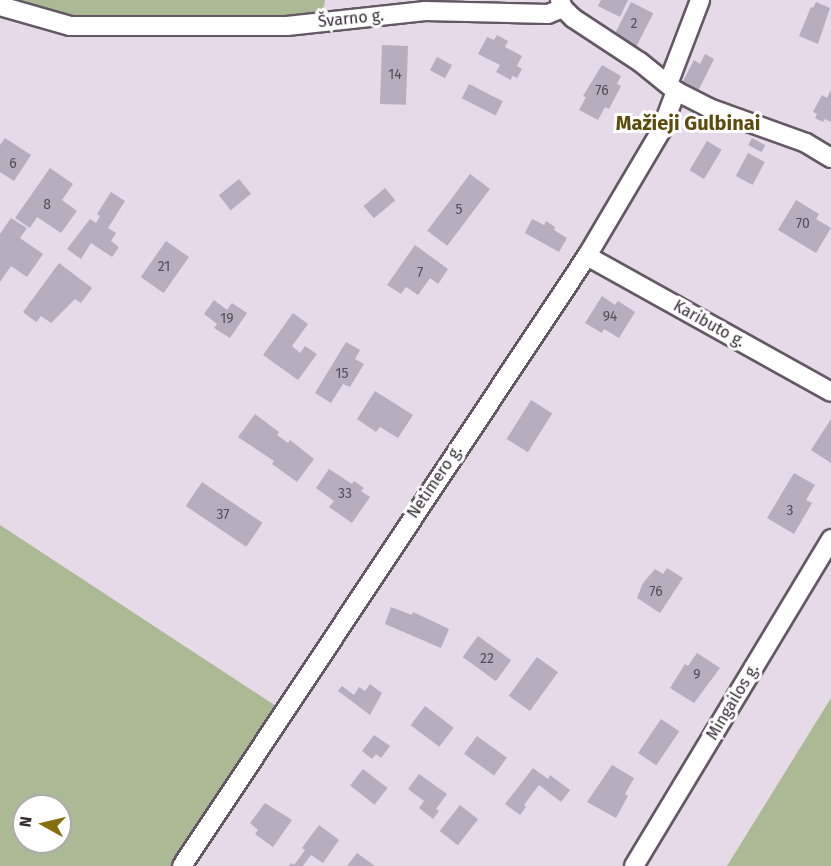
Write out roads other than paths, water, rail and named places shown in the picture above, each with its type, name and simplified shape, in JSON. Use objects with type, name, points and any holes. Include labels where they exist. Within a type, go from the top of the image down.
[{"type":"street","name":"Netimero g.","points":[[182,866],[587,256],[661,131],[672,87],[700,0]]},
{"type":"street","name":"Švarno g.","points":[[0,6],[70,26],[287,26],[425,11],[548,14],[562,4],[672,87],[710,108],[806,143],[831,158]]},
{"type":"street","name":"Kaributo g.","points":[[587,256],[831,392]]},
{"type":"street","name":"Mingailos g.","points":[[634,866],[831,539]]},
{"type":"district","name":"Mažieji Gulbinai","points":[[688,123]]}]
